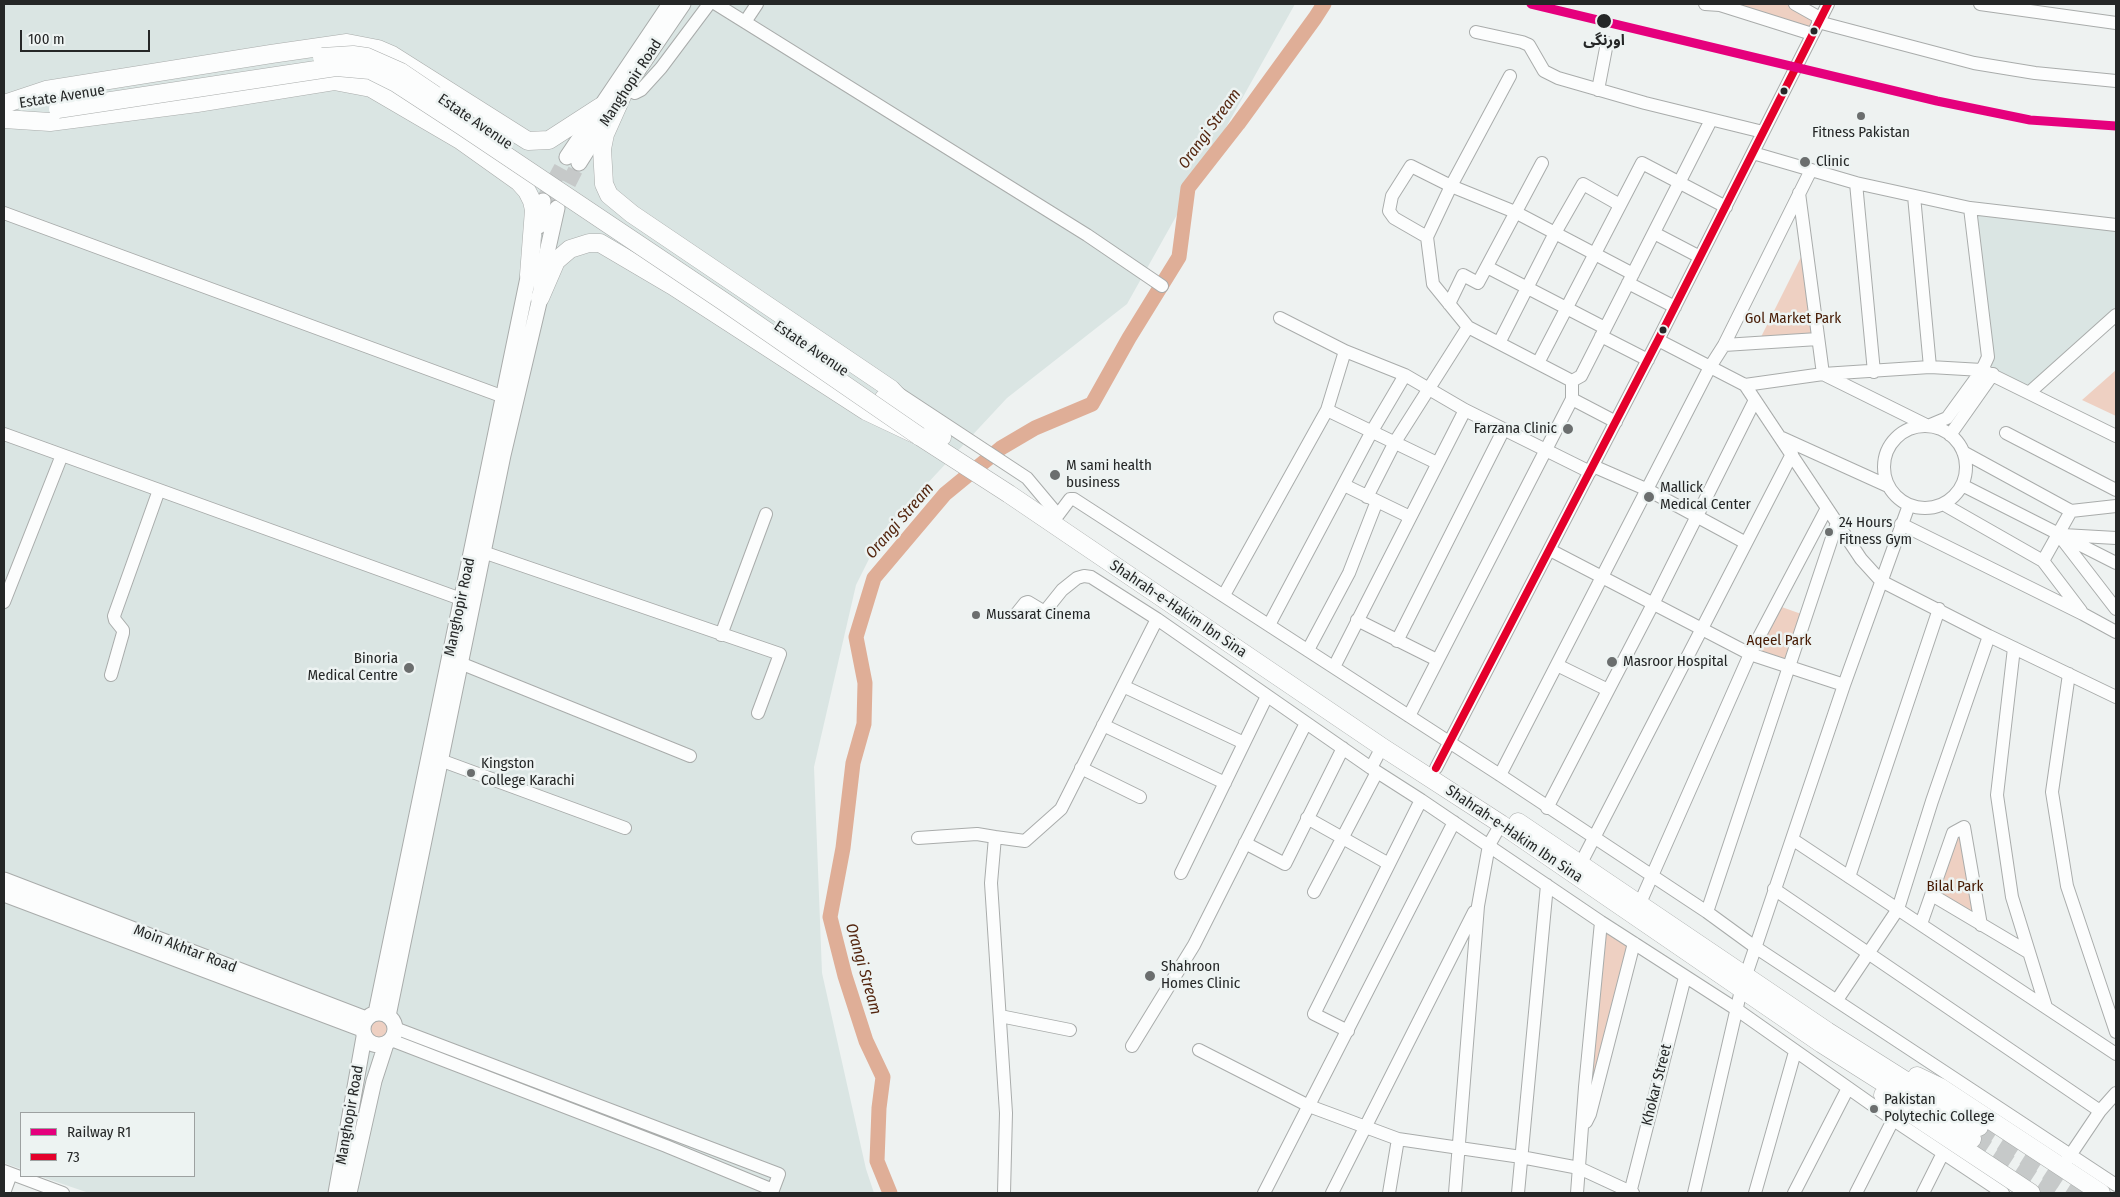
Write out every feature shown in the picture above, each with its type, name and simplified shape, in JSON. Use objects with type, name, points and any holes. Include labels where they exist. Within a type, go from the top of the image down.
[{"type":"highway","points":[[4,105],[46,90],[348,43],[370,47],[392,55],[528,141],[549,140],[600,107]]},
{"type":"highway","name":"Estate Avenue","points":[[4,105],[58,104],[308,59],[353,54],[381,62],[409,77],[888,393]]},
{"type":"highway","points":[[4,118],[58,104],[336,67],[370,70],[396,83],[723,301],[1012,490]]},
{"type":"highway","points":[[4,118],[50,122],[197,103],[334,81],[371,88],[460,140],[499,159],[507,156],[513,149],[514,144],[510,136],[468,108],[434,82]]},
{"type":"highway","points":[[624,92],[605,134],[602,167],[604,184],[609,195],[632,214],[888,393],[923,431]]},
{"type":"highway","points":[[460,140],[519,182],[527,191],[534,210],[529,275]]},
{"type":"highway","points":[[632,214],[622,209],[611,212],[604,220],[604,232],[611,240],[674,286]]},
{"type":"highway","points":[[540,298],[556,260],[570,249],[589,243],[600,243],[674,286],[866,411],[923,431]]},
{"type":"highway","name":"Shahrah-e-Hakim Ibn Sina","points":[[1012,490],[1058,515],[1581,863],[1640,903],[1743,982]]},
{"type":"highway","name":"Shahrah-e-Hakim Ibn Sina","points":[[1012,490],[1382,747],[1743,982],[1824,1037],[1975,1133]]},
{"type":"highway","points":[[1824,1037],[1940,1087],[2066,1162],[2101,1193]]},
{"type":"highway","points":[[1824,1037],[1876,1091],[2031,1193]]},
{"type":"main road","name":"Manghopir Road","points":[[670,4],[600,107],[573,160],[624,92],[684,4]]},
{"type":"main road","name":"Manghopir Road","points":[[350,1193],[376,1074],[378,1028],[461,599],[529,275],[550,204],[540,298]]},
{"type":"main road","points":[[378,1028],[440,760],[483,552],[540,298]]},
{"type":"main road","name":"Moin Akhtar Road","points":[[4,880],[110,928]]},
{"type":"main road","name":"Moin Akhtar Road","points":[[4,894],[110,928],[378,1028]]},
{"type":"main road","name":"Manghopir Road","points":[[336,1193],[358,1069],[378,1028]]},
{"type":"main road","points":[[358,1069],[363,1065],[369,1065],[374,1068],[376,1074]]},
{"type":"street","points":[[624,92],[641,90],[661,68],[710,4]]},
{"type":"street","points":[[716,4],[1087,235],[1162,286]]},
{"type":"street","points":[[745,22],[757,4]]},
{"type":"street","points":[[1706,4],[1720,4],[1812,34]]},
{"type":"street","points":[[1795,4],[1819,20],[1974,63],[2035,73],[2116,80]]},
{"type":"street","points":[[1436,768],[1648,360],[1828,4]]},
{"type":"street","points":[[1980,4],[2116,23]]},
{"type":"street","points":[[1476,32],[1529,45],[1544,71],[1550,76],[1711,120],[1763,132]]},
{"type":"street","points":[[1598,90],[1607,43]]},
{"type":"street","points":[[1510,76],[1451,186],[1427,237],[1433,284],[1468,327],[1572,381]]},
{"type":"street","points":[[1572,381],[1581,376],[1711,120]]},
{"type":"street","points":[[1753,153],[1856,183],[1970,208],[2116,225]]},
{"type":"street","points":[[1449,304],[1463,275],[1478,283],[1542,163]]},
{"type":"street","points":[[1538,363],[1642,163],[1726,207]]},
{"type":"street","points":[[1427,237],[1391,215],[1389,206],[1392,196],[1411,166],[1451,186],[1515,212],[1595,254],[1675,307]]},
{"type":"street","points":[[1500,776],[1710,367],[1724,345],[1811,170]]},
{"type":"street","points":[[1856,183],[1874,372]]},
{"type":"street","points":[[1499,343],[1555,233],[1583,184],[1620,205]]},
{"type":"street","points":[[1799,193],[1823,374]]},
{"type":"street","points":[[1914,196],[1930,367]]},
{"type":"street","points":[[1950,435],[1987,372],[1988,357],[1970,208]]},
{"type":"street","points":[[4,213],[504,397]]},
{"type":"street","points":[[1654,233],[1700,257]]},
{"type":"street","points":[[1487,267],[1567,308],[1648,360]]},
{"type":"street","points":[[2030,392],[2116,315]]},
{"type":"street","points":[[1280,318],[1345,350],[1405,375],[1465,410],[1546,450],[1648,490],[1746,543]]},
{"type":"street","points":[[1308,650],[1349,574],[1372,499],[1395,442],[1468,327]]},
{"type":"street","points":[[1724,345],[1818,339]]},
{"type":"street","points":[[1658,340],[1745,385],[1782,438],[1861,560],[1881,581],[1989,636],[2116,697]]},
{"type":"street","points":[[1224,595],[1328,410],[1345,350]]},
{"type":"street","points":[[1745,385],[1823,374],[1930,367],[1987,372],[2116,436]]},
{"type":"street","points":[[1888,486],[1884,468],[1886,454],[1893,442],[1900,434],[1913,428],[1928,426],[1947,418],[1987,372]]},
{"type":"street","points":[[1782,438],[1888,486],[1897,497],[1909,505],[1930,508],[1943,504],[1953,498],[1962,486],[1966,475],[1966,461],[1956,440],[1944,430],[1928,426],[1823,374]]},
{"type":"street","points":[[1270,625],[1372,431],[1405,375]]},
{"type":"street","points":[[1408,716],[1572,399],[1572,381]]},
{"type":"street","points":[[888,393],[1027,478],[1058,515],[1070,499],[1074,499],[1224,595],[1707,912],[1755,947],[1837,1000],[2066,1162],[2116,1185]]},
{"type":"street","points":[[1572,399],[1616,422]]},
{"type":"street","points":[[1548,808],[1756,400]]},
{"type":"street","points":[[1328,410],[1437,463]]},
{"type":"street","points":[[1334,667],[1465,410]]},
{"type":"street","points":[[1397,640],[1504,429]]},
{"type":"street","points":[[2006,433],[2116,490]]},
{"type":"street","points":[[4,434],[461,599]]},
{"type":"street","points":[[1963,452],[2071,511],[2116,506]]},
{"type":"street","points":[[1581,863],[1792,454]]},
{"type":"street","points":[[4,602],[62,455]]},
{"type":"street","points":[[1344,485],[1410,517]]},
{"type":"street","points":[[1962,486],[2116,564]]},
{"type":"street","points":[[111,675],[123,633],[114,616],[159,490]]},
{"type":"street","points":[[1943,504],[2043,561],[2083,614]]},
{"type":"street","points":[[1694,1193],[1743,982],[1844,685],[1909,505]]},
{"type":"street","points":[[1640,903],[1650,875],[1750,654],[1827,508]]},
{"type":"street","points":[[2043,561],[2071,511]]},
{"type":"street","points":[[722,635],[766,514]]},
{"type":"street","points":[[1707,912],[1791,666],[1837,523]]},
{"type":"street","points":[[1901,524],[2116,632]]},
{"type":"street","points":[[2058,535],[2116,538]]},
{"type":"street","points":[[2058,535],[2116,609]]},
{"type":"street","points":[[1550,550],[1750,654],[1844,685]]},
{"type":"street","points":[[483,552],[780,654],[758,713]]},
{"type":"street","points":[[1018,613],[1025,603],[1028,602],[1043,611],[1046,610],[1062,590],[1077,578],[1091,577],[1157,619],[1374,770],[1634,944],[1736,1009],[1795,1052],[1999,1192]]},
{"type":"street","points":[[1849,877],[1939,609]]},
{"type":"street","points":[[918,838],[977,834],[1025,841],[1061,809],[1157,619]]},
{"type":"street","points":[[1357,620],[1437,660]]},
{"type":"street","points":[[1837,1000],[1898,909],[1932,801],[1989,636]]},
{"type":"street","points":[[2014,648],[1997,795],[2012,897],[2046,1008]]},
{"type":"street","points":[[460,663],[690,756]]},
{"type":"street","points":[[1557,665],[1608,690]]},
{"type":"street","points":[[2069,674],[2052,792],[2066,886],[2116,1032]]},
{"type":"street","points":[[1123,686],[1244,743]]},
{"type":"street","points":[[1181,873],[1267,696]]},
{"type":"street","points":[[1132,1046],[1194,945],[1306,723]]},
{"type":"street","points":[[1103,725],[1225,783]]},
{"type":"street","points":[[1314,892],[1374,770],[1382,747]]},
{"type":"street","points":[[1245,843],[1285,864],[1342,748]]},
{"type":"street","points":[[440,760],[625,828]]},
{"type":"street","points":[[1081,768],[1140,797]]},
{"type":"street","points":[[1348,1031],[1314,1014],[1421,800]]},
{"type":"street","points":[[1308,818],[1389,864]]},
{"type":"street","points":[[1264,1193],[1454,822]]},
{"type":"street","points":[[1455,1193],[1478,906],[1488,845],[1501,824]]},
{"type":"street","points":[[1921,924],[1953,833],[1964,827],[1981,926]]},
{"type":"street","points":[[995,837],[991,883],[1006,1113],[1004,1193]]},
{"type":"street","points":[[1792,839],[2116,1054]]},
{"type":"street","points":[[1518,1193],[1546,885]]},
{"type":"street","points":[[1774,889],[2100,1111]]},
{"type":"street","points":[[1932,895],[1981,926],[2028,952]]},
{"type":"street","points":[[1332,1193],[1478,906]]},
{"type":"street","points":[[1577,1193],[1601,922]]},
{"type":"street","points":[[1582,1128],[1590,1114],[1634,944]]},
{"type":"street","name":"Khokar Street","points":[[1631,1193],[1685,977]]},
{"type":"street","points":[[1000,1016],[1070,1030]]},
{"type":"street","points":[[378,1028],[671,1133],[779,1174],[773,1190],[378,1028]]},
{"type":"street","points":[[1198,1050],[1309,1106],[1398,1139],[1521,1157],[1579,1168],[1631,1193]]},
{"type":"street","points":[[1755,1193],[1795,1052]]},
{"type":"street","points":[[1794,1193],[1848,1088]]},
{"type":"street","points":[[2066,1162],[2100,1111],[2116,1093]]},
{"type":"street","points":[[1856,1193],[1893,1120]]},
{"type":"street","points":[[666,1146],[671,1133]]},
{"type":"street","points":[[1389,1193],[1398,1139]]},
{"type":"street","points":[[1923,1193],[1943,1153]]},
{"type":"street","points":[[4,1193],[7,1172],[20,1177]]},
{"type":"street","points":[[20,1177],[63,1193]]},
{"type":"shaded area","points":[[4,4],[1295,4],[1127,304],[1007,398],[883,531],[856,585],[814,767],[822,973],[866,1169],[874,1193],[89,1193],[42,1177],[195,1177],[195,1112],[20,1112],[20,1169],[4,1163]]},
{"type":"shaded area","points":[[1970,208],[2116,225],[2116,315],[2030,392],[1982,370],[1988,357]]},
{"type":"green space","points":[[1720,4],[1795,4],[1820,18],[1812,34]]},
{"type":"green space","name":"Gol Market Park","points":[[1806,247],[1818,339],[1758,343]]},
{"type":"green space","points":[[2116,370],[2116,416],[2082,400]]},
{"type":"green space","name":"Aqeel Park","points":[[1776,605],[1807,616],[1791,666],[1750,654]]},
{"type":"green space","name":"Bilal Park","points":[[1964,827],[1981,925],[1932,895],[1953,833]]},
{"type":"green space","points":[[1604,928],[1630,945],[1592,1101],[1586,1100]]},
{"type":"green space","points":[[374,1019],[382,1019],[389,1026],[389,1034],[382,1041],[374,1041],[367,1034],[367,1026]]},
{"type":"waterway","name":"Orangi Stream","points":[[890,1193],[877,1161],[879,1108],[883,1077],[866,1041],[845,976],[830,917],[843,848],[853,763],[864,724],[865,683],[856,637],[874,578],[945,494],[1001,448],[1035,428],[1092,404],[1129,338],[1179,257],[1188,188],[1238,124],[1324,4]]},
{"type":"tunnel","points":[[543,201],[567,157]]},
{"type":"tunnel","points":[[558,204],[579,163]]},
{"type":"tunnel","points":[[1979,1127],[2081,1193]]},
{"type":"tunnel","points":[[1972,1139],[2054,1193]]},
{"type":"rail line","name":"R1","points":[[1531,4],[1937,101],[2030,120],[2116,126]]},
{"type":"transit line","name":"73","points":[[1436,768],[1658,340],[1828,4]]},
{"type":"place","name":"اورنگی","points":[[1604,21]]},
{"type":"place","name":"Fitness Pakistan","points":[[1861,116]]},
{"type":"place","name":"Clinic","points":[[1805,162]]},
{"type":"place","name":"Farzana Clinic","points":[[1568,429]]},
{"type":"place","name":"M sami health business","points":[[1055,475]]},
{"type":"place","name":"Mallick Medical Center","points":[[1649,497]]},
{"type":"place","name":"24 Hours Fitness Gym","points":[[1829,532]]},
{"type":"place","name":"Mussarat Cinema","points":[[976,615]]},
{"type":"place","name":"Masroor Hospital","points":[[1612,662]]},
{"type":"place","name":"Binoria Medical Centre","points":[[409,668]]},
{"type":"place","name":"Kingston College Karachi","points":[[471,773]]},
{"type":"place","name":"Shahroon Homes Clinic","points":[[1150,976]]},
{"type":"place","name":"Pakistan Polytechic College","points":[[1874,1109]]}]
